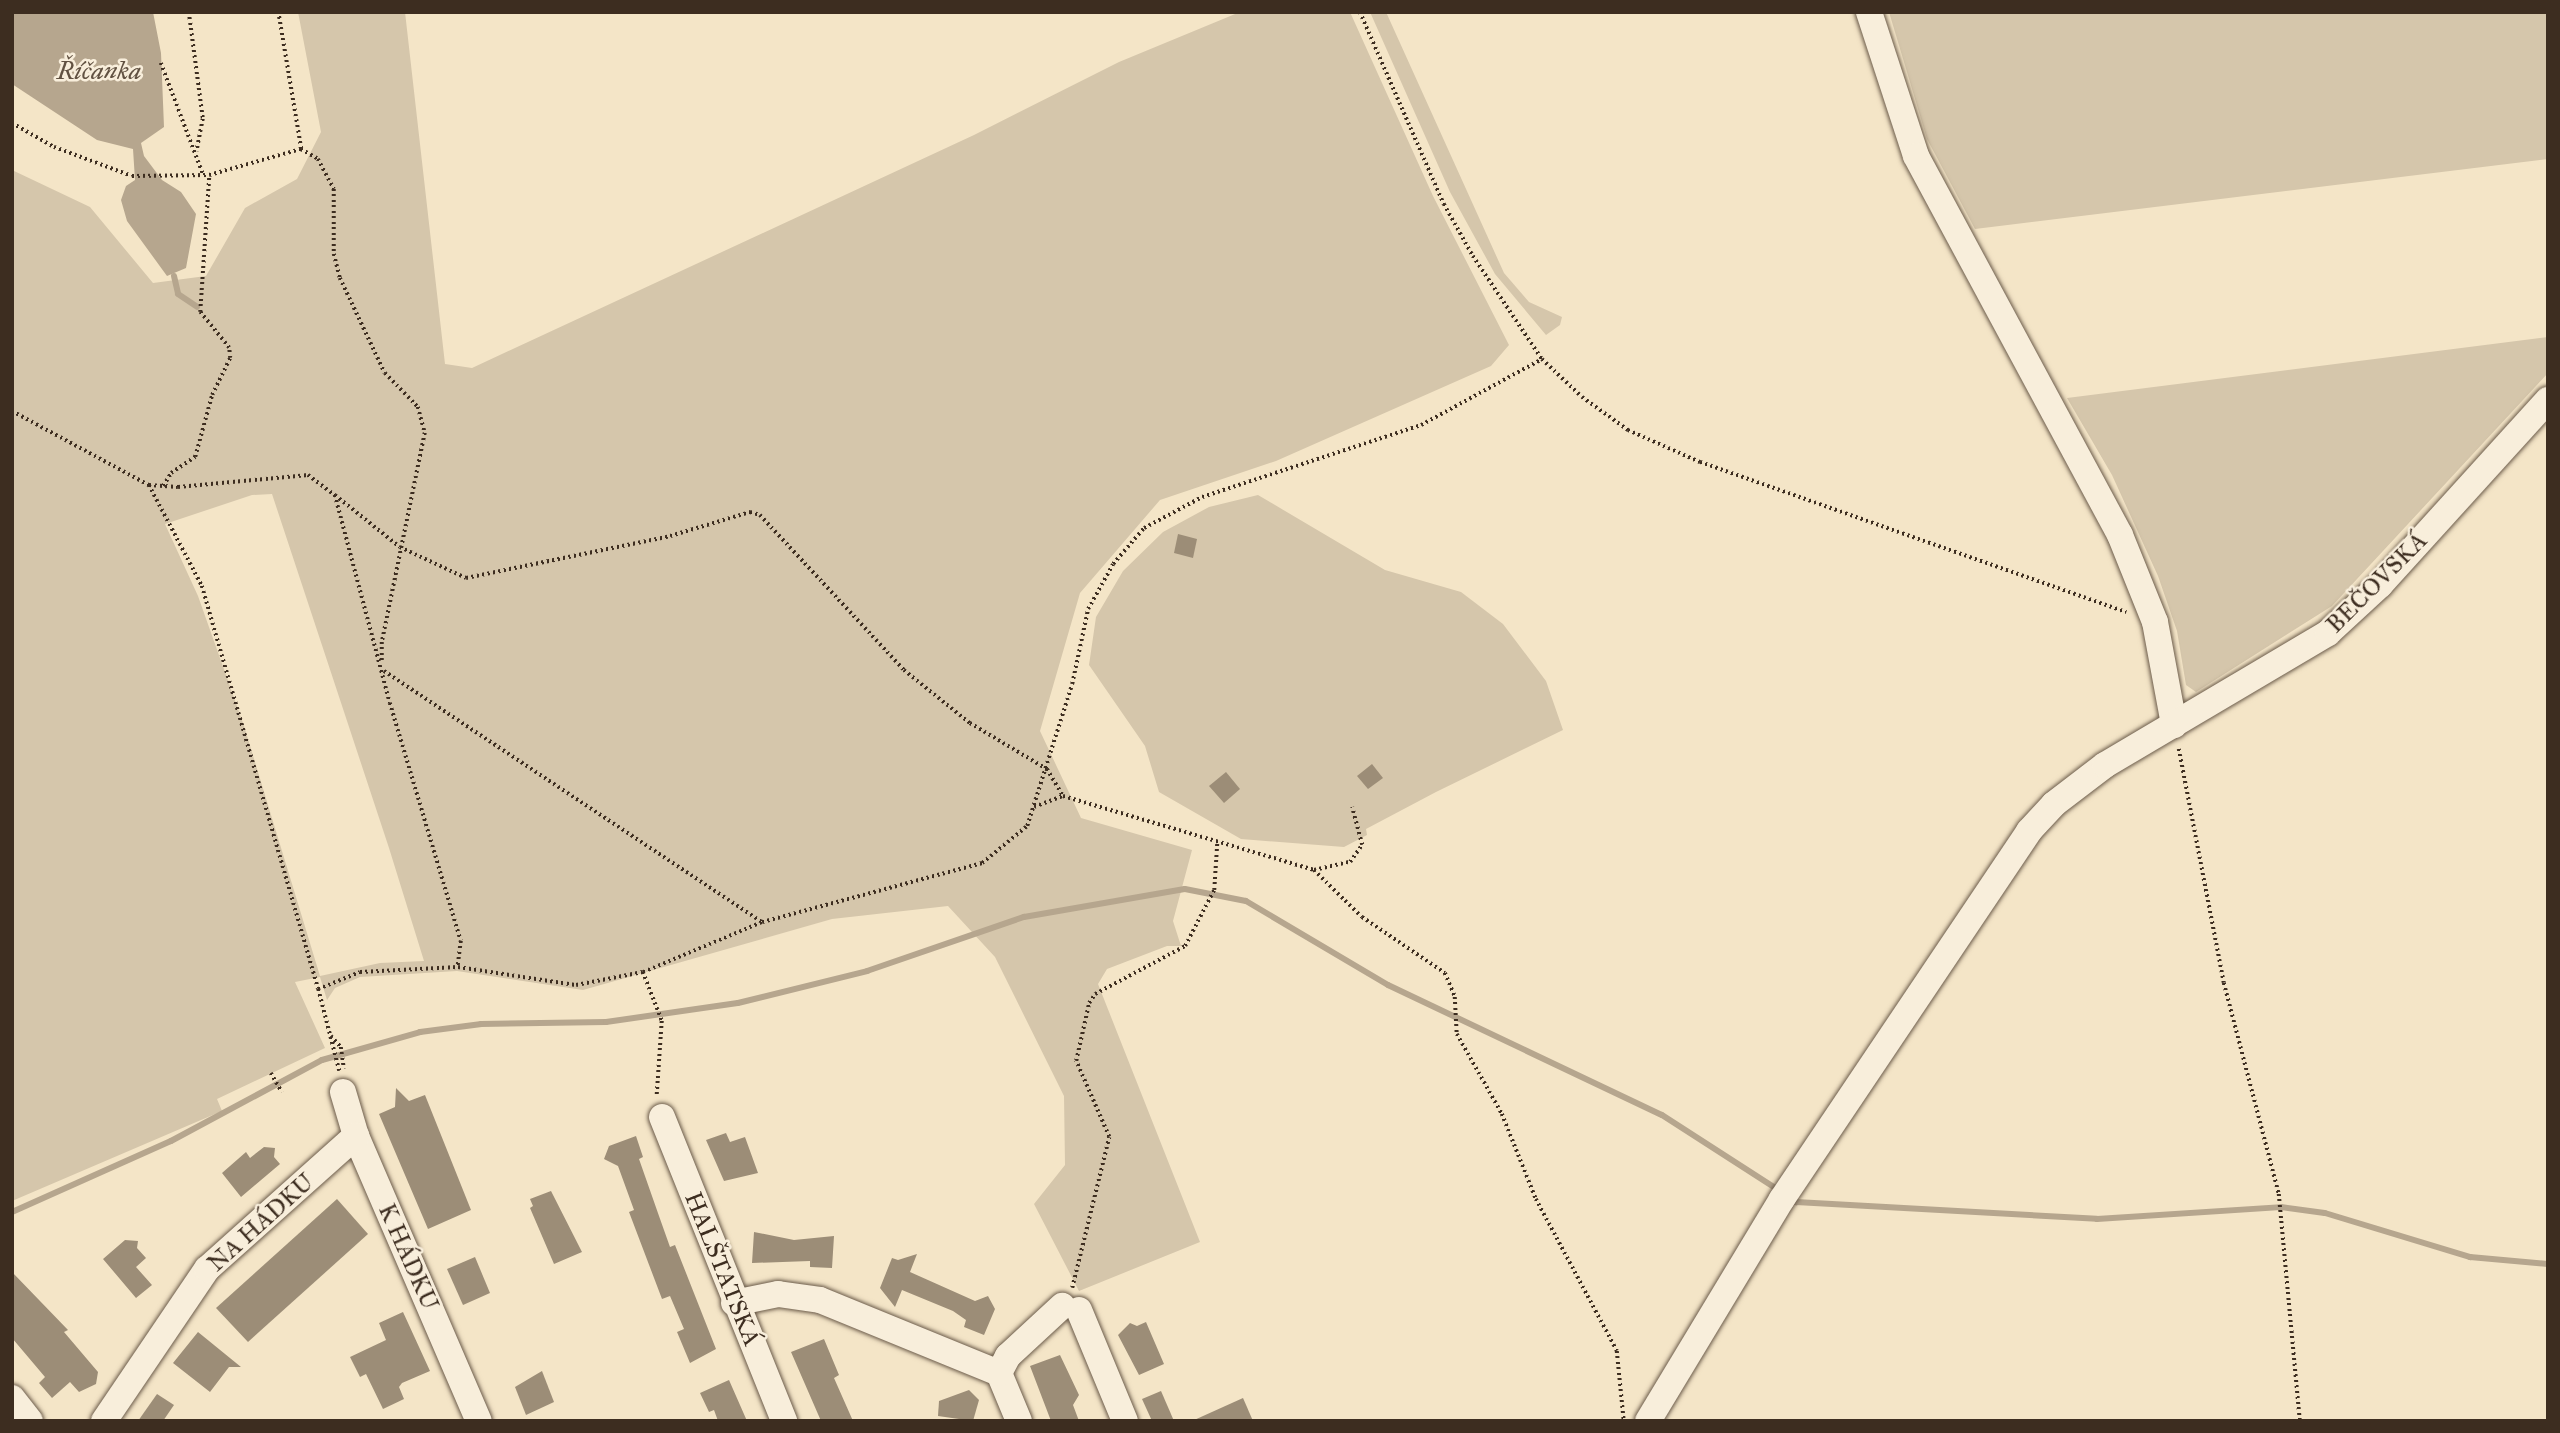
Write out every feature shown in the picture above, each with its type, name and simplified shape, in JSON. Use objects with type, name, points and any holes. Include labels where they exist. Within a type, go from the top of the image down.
[{"type":"street","points":[[1869,12],[1916,156],[2120,536],[2155,622],[2174,725]]},
{"type":"street","name":"BEČOVSKÁ","points":[[1648,1421],[1785,1194],[2029,831],[2079,783],[2295,656],[2347,617],[2548,400]]},
{"type":"street","name":"K HÁDKU","points":[[343,1092],[356,1136],[479,1421]]},
{"type":"street","name":"HALŠTATSKÁ","points":[[662,1117],[734,1303],[784,1421]]},
{"type":"street","name":"NA HÁDKU","points":[[104,1421],[207,1269],[356,1136]]},
{"type":"street","points":[[734,1303],[778,1294],[820,1300],[999,1373],[1019,1421]]},
{"type":"street","points":[[999,1373],[1008,1356],[1070,1306],[1125,1421]]},
{"type":"street","points":[[12,1398],[30,1421]]},
{"type":"path","points":[[188,12],[203,119],[197,151]]},
{"type":"path","points":[[278,12],[301,149]]},
{"type":"path","points":[[1360,12],[1444,204],[1473,256],[1542,359],[1582,397],[1628,430],[1700,462],[2155,622]]},
{"type":"path","points":[[161,63],[197,151],[203,174]]},
{"type":"path","points":[[12,123],[54,148],[132,176],[209,175],[301,149],[318,159],[334,189],[334,254],[340,278],[385,373],[408,392],[424,421],[424,444],[400,547],[382,642],[382,670]]},
{"type":"path","points":[[163,486],[171,473],[195,457],[212,395],[230,358],[229,348],[200,312],[209,175]]},
{"type":"path","points":[[318,989],[360,972],[458,967],[576,985],[643,972],[762,922],[982,863],[1027,826],[1047,769],[1088,609],[1113,564],[1144,528],[1202,497],[1421,425],[1542,359]]},
{"type":"path","points":[[12,411],[149,485],[308,475],[400,547],[466,578],[670,536],[750,512],[771,525],[904,670],[970,723],[1047,769],[1063,796]]},
{"type":"path","points":[[149,485],[202,586],[318,989],[343,1092]]},
{"type":"path","points":[[335,495],[382,670],[461,941],[458,967]]},
{"type":"path","points":[[382,670],[762,922]]},
{"type":"path","points":[[2174,725],[2224,983],[2279,1194],[2300,1421]]},
{"type":"path","points":[[1034,807],[1063,796],[1314,870],[1350,862],[1362,845],[1352,807]]},
{"type":"path","points":[[1070,1306],[1109,1137],[1076,1060],[1089,1003],[1095,994],[1185,946],[1214,890],[1217,843]]},
{"type":"path","points":[[1314,870],[1362,917],[1445,973],[1455,1002],[1457,1034],[1502,1114],[1536,1199],[1617,1351],[1624,1421]]},
{"type":"path","points":[[643,972],[662,1021],[657,1098],[662,1117]]},
{"type":"path","points":[[330,1035],[341,1047],[346,1061]]},
{"type":"path","points":[[271,1073],[282,1092]]},
{"type":"shaded area","points":[[298,12],[405,12],[445,364],[472,368],[974,135],[1119,62],[1240,12],[1350,12],[1433,196],[1509,345],[1491,366],[1276,461],[1160,500],[1080,593],[1040,731],[1081,818],[1192,850],[1173,921],[1181,946],[1167,946],[1107,969],[1098,984],[1200,1242],[1079,1291],[1034,1204],[1065,1165],[1064,1096],[995,957],[948,906],[832,919],[583,990],[457,971],[360,977],[335,988],[327,1000],[320,977],[295,982],[325,1048],[217,1099],[222,1111],[12,1201],[12,170],[90,207],[153,283],[206,276],[245,208],[297,179],[321,132]],"holes":[[[272,494],[424,961],[380,963],[320,976],[244,726],[198,596],[165,524],[252,495]]]},
{"type":"shaded area","points":[[1370,12],[1386,12],[1504,273],[1529,302],[1562,317],[1560,325],[1546,335],[1495,274],[1450,192]]},
{"type":"shaded area","points":[[1889,12],[2548,12],[2548,159],[1975,229],[1927,139]]},
{"type":"shaded area","points":[[2548,337],[2548,373],[2332,606],[2196,692],[2186,685],[2177,631],[2158,576],[2112,475],[2067,398]]},
{"type":"shaded area","points":[[1258,495],[1385,570],[1461,592],[1503,624],[1546,681],[1563,730],[1366,829],[1367,835],[1344,847],[1241,839],[1159,792],[1145,746],[1089,665],[1096,617],[1123,571],[1163,532],[1209,507]]},
{"type":"water","name":"Říčanka","points":[[12,12],[153,12],[161,53],[164,127],[141,143],[144,156],[162,180],[181,192],[196,214],[186,268],[167,276],[127,221],[121,200],[126,186],[135,180],[133,149],[97,140],[12,84]]},
{"type":"building","points":[[1178,534],[1197,539],[1193,558],[1174,553]]},
{"type":"building","points":[[1372,764],[1383,778],[1368,789],[1357,776]]},
{"type":"building","points":[[1226,772],[1240,789],[1224,803],[1209,786]]},
{"type":"building","points":[[396,1088],[409,1101],[425,1095],[471,1210],[428,1229],[379,1114],[395,1107]]},
{"type":"building","points":[[726,1133],[730,1142],[745,1137],[758,1173],[724,1181],[706,1140]]},
{"type":"building","points":[[636,1136],[643,1157],[639,1159],[670,1247],[675,1245],[716,1349],[690,1363],[677,1332],[684,1329],[670,1296],[662,1299],[629,1212],[634,1210],[618,1166],[604,1159],[609,1146]]},
{"type":"building","points":[[264,1147],[275,1148],[274,1157],[280,1164],[241,1197],[222,1173],[246,1152],[250,1158]]},
{"type":"building","points":[[551,1191],[582,1252],[554,1264],[530,1208],[533,1206],[530,1199]]},
{"type":"building","points":[[337,1199],[368,1234],[248,1342],[216,1308]]},
{"type":"building","points":[[754,1232],[794,1240],[834,1236],[832,1268],[810,1267],[810,1261],[752,1263]]},
{"type":"building","points":[[125,1240],[138,1241],[137,1248],[146,1258],[136,1267],[152,1285],[136,1298],[103,1259]]},
{"type":"building","points":[[917,1254],[910,1272],[975,1301],[988,1296],[995,1309],[984,1335],[964,1327],[966,1320],[953,1311],[902,1290],[895,1307],[880,1288],[892,1258],[898,1260]]},
{"type":"building","points":[[475,1257],[490,1293],[463,1305],[447,1269]]},
{"type":"building","points":[[12,1272],[68,1330],[64,1332],[98,1372],[96,1384],[79,1392],[70,1382],[52,1398],[39,1383],[45,1377],[12,1338]]},
{"type":"building","points":[[403,1312],[430,1371],[402,1383],[399,1387],[404,1399],[383,1409],[366,1374],[360,1377],[350,1357],[386,1340],[379,1323]]},
{"type":"building","points":[[1146,1322],[1164,1364],[1139,1375],[1118,1335],[1130,1323],[1137,1326]]},
{"type":"building","points":[[198,1332],[241,1367],[229,1367],[210,1392],[173,1363]]},
{"type":"building","points":[[824,1339],[839,1375],[834,1378],[853,1421],[821,1421],[791,1352]]},
{"type":"building","points":[[1060,1355],[1079,1395],[1073,1405],[1079,1421],[1051,1421],[1030,1366]]},
{"type":"building","points":[[542,1371],[554,1402],[526,1415],[515,1387]]},
{"type":"building","points":[[729,1380],[747,1421],[718,1421],[714,1410],[709,1412],[700,1393]]},
{"type":"building","points":[[969,1390],[979,1400],[973,1421],[938,1416],[939,1401]]},
{"type":"building","points":[[1161,1391],[1174,1421],[1152,1421],[1142,1399]]},
{"type":"building","points":[[157,1394],[174,1405],[163,1421],[138,1421]]},
{"type":"building","points":[[1243,1398],[1253,1421],[1192,1421]]},
{"type":"waterway","points":[[174,276],[178,294],[197,307]]},
{"type":"waterway","points":[[12,1212],[171,1141],[322,1060],[420,1032],[481,1024],[606,1022],[738,1003],[867,971],[1024,917],[1185,889],[1246,901],[1388,985],[1662,1115],[1780,1191]]},
{"type":"waterway","points":[[1789,1197],[1796,1202],[2097,1219],[2281,1207],[2325,1213],[2470,1257],[2548,1264]]}]
